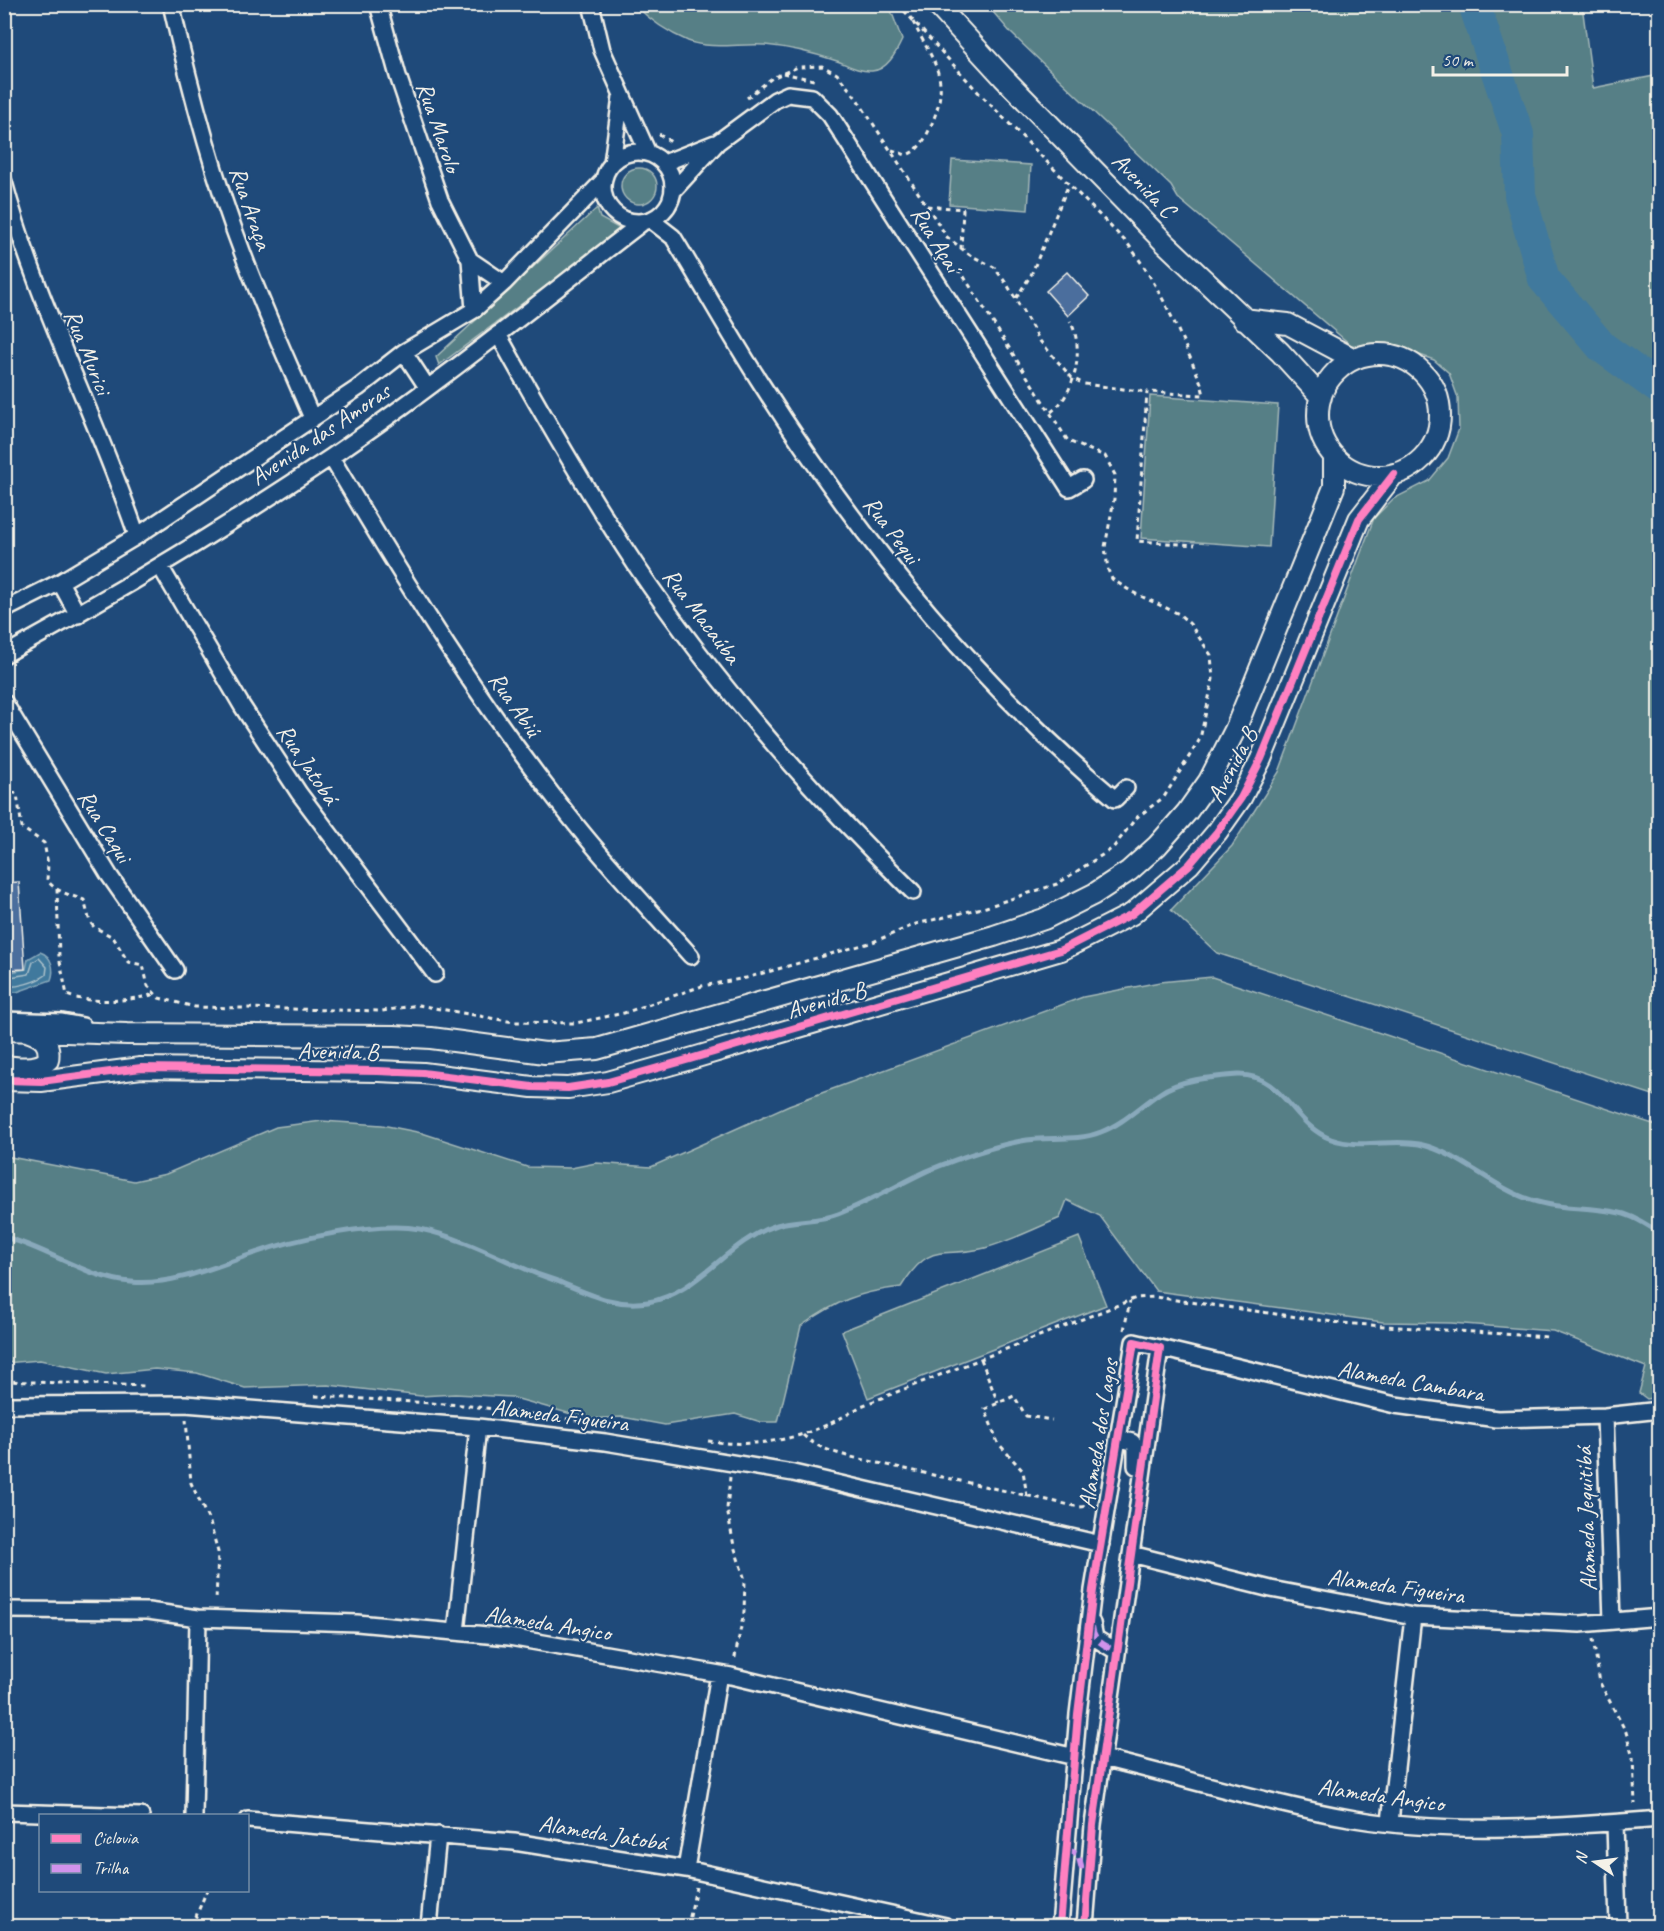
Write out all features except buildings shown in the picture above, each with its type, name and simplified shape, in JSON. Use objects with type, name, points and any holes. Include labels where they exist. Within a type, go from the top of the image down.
[{"type":"street","name":"Rua Araça","points":[[171,4],[197,112],[220,190],[262,303],[312,418]]},
{"type":"street","name":"Rua Marolo","points":[[378,4],[398,76],[440,200],[470,260],[474,310]]},
{"type":"street","points":[[591,4],[602,50],[621,97],[648,153]]},
{"type":"street","name":"Avenida C","points":[[936,4],[1003,77],[1243,319],[1280,352],[1321,397]]},
{"type":"street","name":"Rua Açaí","points":[[664,163],[718,142],[788,94],[812,97],[822,104],[1070,488],[1083,480]]},
{"type":"street","points":[[612,163],[629,152],[648,153],[664,163],[672,180],[671,197],[663,212],[647,221],[622,218],[613,212],[603,192],[603,181],[612,163],[621,97]]},
{"type":"street","name":"Rua Açaí","points":[[671,197],[718,142]]},
{"type":"street","name":"Avenida das Amoras","points":[[4,610],[60,582],[136,537],[358,388],[404,352],[474,310],[504,283],[603,181]]},
{"type":"street","name":"Rua Murici","points":[[4,182],[7,199],[54,329],[114,468],[136,537]]},
{"type":"street","name":"Rua Pequi","points":[[671,197],[673,237]]},
{"type":"street","name":"Avenida das Amoras","points":[[4,655],[78,615],[160,566],[331,457],[428,387],[647,221]]},
{"type":"street","name":"Rua Pequi","points":[[647,221],[673,237],[767,394],[899,579],[986,678],[1075,765],[1115,799],[1126,788]]},
{"type":"street","name":"Rua Marolo","points":[[470,260],[504,283]]},
{"type":"street","points":[[1243,319],[1280,322],[1300,328],[1341,354],[1354,359]]},
{"type":"street","name":"Rua Macaúba","points":[[498,334],[570,461],[636,565],[671,613],[774,746],[832,810],[913,892]]},
{"type":"street","points":[[404,352],[428,387]]},
{"type":"street","points":[[1376,354],[1398,357],[1418,368],[1437,395],[1440,418],[1434,440],[1421,459],[1394,474],[1361,474],[1334,456],[1320,428],[1321,397],[1334,374],[1354,359],[1376,354]]},
{"type":"street","name":"Avenida B","points":[[9,1026],[127,1034],[404,1036],[519,1050],[570,1053],[597,1048],[725,1013],[994,936],[1044,919],[1094,894],[1129,871],[1180,820],[1209,781],[1235,730],[1334,487],[1334,456]]},
{"type":"street","name":"Rua Abiú","points":[[331,457],[430,620],[530,765],[578,827],[691,956]]},
{"type":"street","name":"Avenida B","points":[[4,1080],[48,1080],[141,1068],[378,1071],[434,1074],[532,1087],[568,1088],[608,1082],[1013,966],[1061,950],[1107,928],[1152,898],[1189,865],[1223,824],[1261,759],[1359,519],[1394,474]]},
{"type":"street","name":"Rua Jatobá","points":[[160,566],[242,706],[299,793],[435,974]]},
{"type":"street","points":[[60,582],[78,615]]},
{"type":"street","name":"Rua Caqui","points":[[4,702],[109,875],[175,970]]},
{"type":"street","points":[[4,1066],[33,1067],[42,1065],[48,1060],[47,1046],[43,1038],[9,1026]]},
{"type":"street","name":"Alameda dos Lagos","points":[[1060,1926],[1074,1757],[1093,1590],[1134,1342],[1160,1348],[1102,1758],[1085,1926]]},
{"type":"street","name":"Alameda Cambara","points":[[1160,1348],[1395,1405],[1497,1419],[1605,1416],[1659,1410]]},
{"type":"street","name":"Alameda Figueira","points":[[4,1404],[185,1404],[478,1427],[605,1442],[793,1473],[1101,1544]]},
{"type":"street","name":"Alameda Jequitibá","points":[[1605,1416],[1612,1621]]},
{"type":"street","points":[[456,1632],[478,1427]]},
{"type":"street","points":[[1118,1438],[1132,1442],[1136,1448],[1138,1496]]},
{"type":"street","name":"Alameda Figueira","points":[[1131,1554],[1271,1588],[1413,1616],[1592,1623],[1659,1617]]},
{"type":"street","points":[[1093,1590],[1092,1631],[1100,1643],[1116,1652]]},
{"type":"street","name":"Alameda Angico","points":[[4,1610],[148,1611],[198,1618],[357,1623],[509,1637],[725,1675],[1074,1757]]},
{"type":"street","points":[[1390,1822],[1413,1616]]},
{"type":"street","points":[[194,1814],[198,1618]]},
{"type":"street","points":[[692,1870],[725,1675]]},
{"type":"street","name":"Alameda Angico","points":[[1102,1758],[1355,1819],[1458,1827],[1563,1827],[1659,1819]]},
{"type":"street","points":[[4,1812],[95,1814]]},
{"type":"street","name":"Alameda Jatobá","points":[[249,1820],[514,1842],[692,1870],[946,1926]]},
{"type":"street","points":[[1615,1823],[1618,1926]]},
{"type":"street","points":[[429,1926],[438,1835]]},
{"type":"street","points":[[1065,1849],[1073,1850],[1082,1862],[1086,1906]]},
{"type":"path","points":[[898,4],[979,93],[1127,243],[1143,263],[1162,297],[1201,383],[1204,395],[1147,392],[1137,540],[1195,545]]},
{"type":"path","points":[[888,147],[906,155],[918,149],[930,129],[941,93],[937,68],[910,17]]},
{"type":"path","points":[[1016,298],[1030,275],[1069,185]]},
{"type":"path","points":[[927,206],[963,209],[961,249]]},
{"type":"path","points":[[1051,412],[1068,390],[1074,369],[1077,338],[1070,321]]},
{"type":"path","points":[[57,889],[59,957],[67,995],[78,998],[129,1000],[154,994]]},
{"type":"path","points":[[703,1440],[767,1444],[803,1435],[840,1420],[861,1406],[1130,1300],[1155,1296],[1340,1323],[1548,1337]]},
{"type":"path","points":[[1124,1334],[1130,1300]]},
{"type":"path","points":[[981,1359],[998,1403]]},
{"type":"path","points":[[4,1381],[156,1387]]},
{"type":"path","points":[[309,1396],[463,1405],[608,1425]]},
{"type":"path","points":[[1027,1496],[1023,1472],[998,1443],[985,1410],[1014,1396],[1026,1416],[1052,1420]]},
{"type":"path","points":[[185,1404],[191,1483],[210,1523],[218,1552],[215,1619]]},
{"type":"path","points":[[803,1435],[812,1444],[851,1457],[1079,1508],[1088,1507],[1093,1503]]},
{"type":"path","points":[[725,1675],[744,1612],[745,1580],[734,1546],[727,1509],[733,1464]]},
{"type":"path","points":[[688,1926],[692,1870]]},
{"type":"path","points":[[192,1926],[206,1892]]},
{"type":"green space","points":[[635,5],[889,5],[902,40],[894,55],[882,68],[872,71],[863,70],[783,47],[697,44],[667,30]]},
{"type":"green space","points":[[987,5],[1582,5],[1593,88],[1659,75],[1659,1097],[1217,953],[1171,910],[1232,846],[1279,772],[1374,518],[1393,499],[1429,481],[1448,458],[1459,429],[1458,398],[1449,373],[1434,360],[1394,346],[1351,345],[1178,198],[1171,186],[1011,33]]},
{"type":"green space","points":[[952,160],[1031,165],[1028,210],[949,204]]},
{"type":"green space","points":[[639,168],[652,173],[657,186],[652,199],[639,204],[626,199],[621,186],[626,173]]},
{"type":"green space","points":[[597,208],[600,218],[622,230],[439,365],[436,357]]},
{"type":"green space","points":[[1150,396],[1278,405],[1269,547],[1141,538]]},
{"type":"green space","points":[[1212,977],[1659,1126],[1659,1397],[1647,1399],[1639,1393],[1646,1367],[1553,1331],[1451,1323],[1383,1322],[1156,1291],[1100,1216],[1067,1200],[1060,1218],[985,1248],[929,1256],[911,1272],[901,1287],[848,1299],[801,1326],[778,1422],[761,1422],[735,1414],[665,1425],[622,1417],[589,1419],[511,1397],[455,1394],[421,1396],[328,1385],[245,1388],[197,1373],[155,1369],[106,1374],[40,1360],[5,1363],[5,1156],[134,1181],[166,1174],[276,1127],[322,1121],[382,1125],[422,1133],[527,1167],[571,1168],[596,1163],[651,1167],[789,1105],[1083,997],[1160,982]]},
{"type":"green space","points":[[1079,1237],[1106,1305],[868,1398],[842,1331]]},
{"type":"water","points":[[40,952],[51,963],[53,972],[51,980],[17,992],[6,992],[5,973],[26,969],[28,959]]},
{"type":"waterway","points":[[1474,4],[1518,134],[1520,195],[1544,279],[1602,347],[1660,389]]},
{"type":"waterway","points":[[4,1237],[98,1275],[131,1282],[146,1282],[193,1274],[270,1248],[312,1237],[359,1229],[402,1227],[450,1237],[537,1274],[604,1299],[625,1303],[648,1302],[683,1289],[742,1243],[777,1225],[838,1214],[927,1171],[985,1150],[1031,1139],[1071,1138],[1101,1132],[1117,1124],[1168,1088],[1198,1080],[1238,1075],[1254,1077],[1266,1083],[1277,1091],[1306,1123],[1331,1139],[1354,1144],[1397,1142],[1434,1148],[1502,1187],[1531,1200],[1625,1214],[1660,1233]]},
{"type":"marked path","points":[[1092,1626],[1097,1639],[1116,1651]]},
{"type":"marked path","points":[[1065,1849],[1078,1854],[1083,1873]]},
{"type":"cycle path","points":[[4,1080],[41,1081],[141,1068],[378,1071],[423,1073],[532,1087],[568,1088],[608,1082],[1061,950],[1132,914],[1189,865],[1217,832],[1241,798],[1261,759],[1359,519],[1394,474]]},
{"type":"cycle path","points":[[1060,1926],[1078,1714],[1093,1590],[1134,1342],[1160,1348],[1093,1825],[1085,1926]]}]
